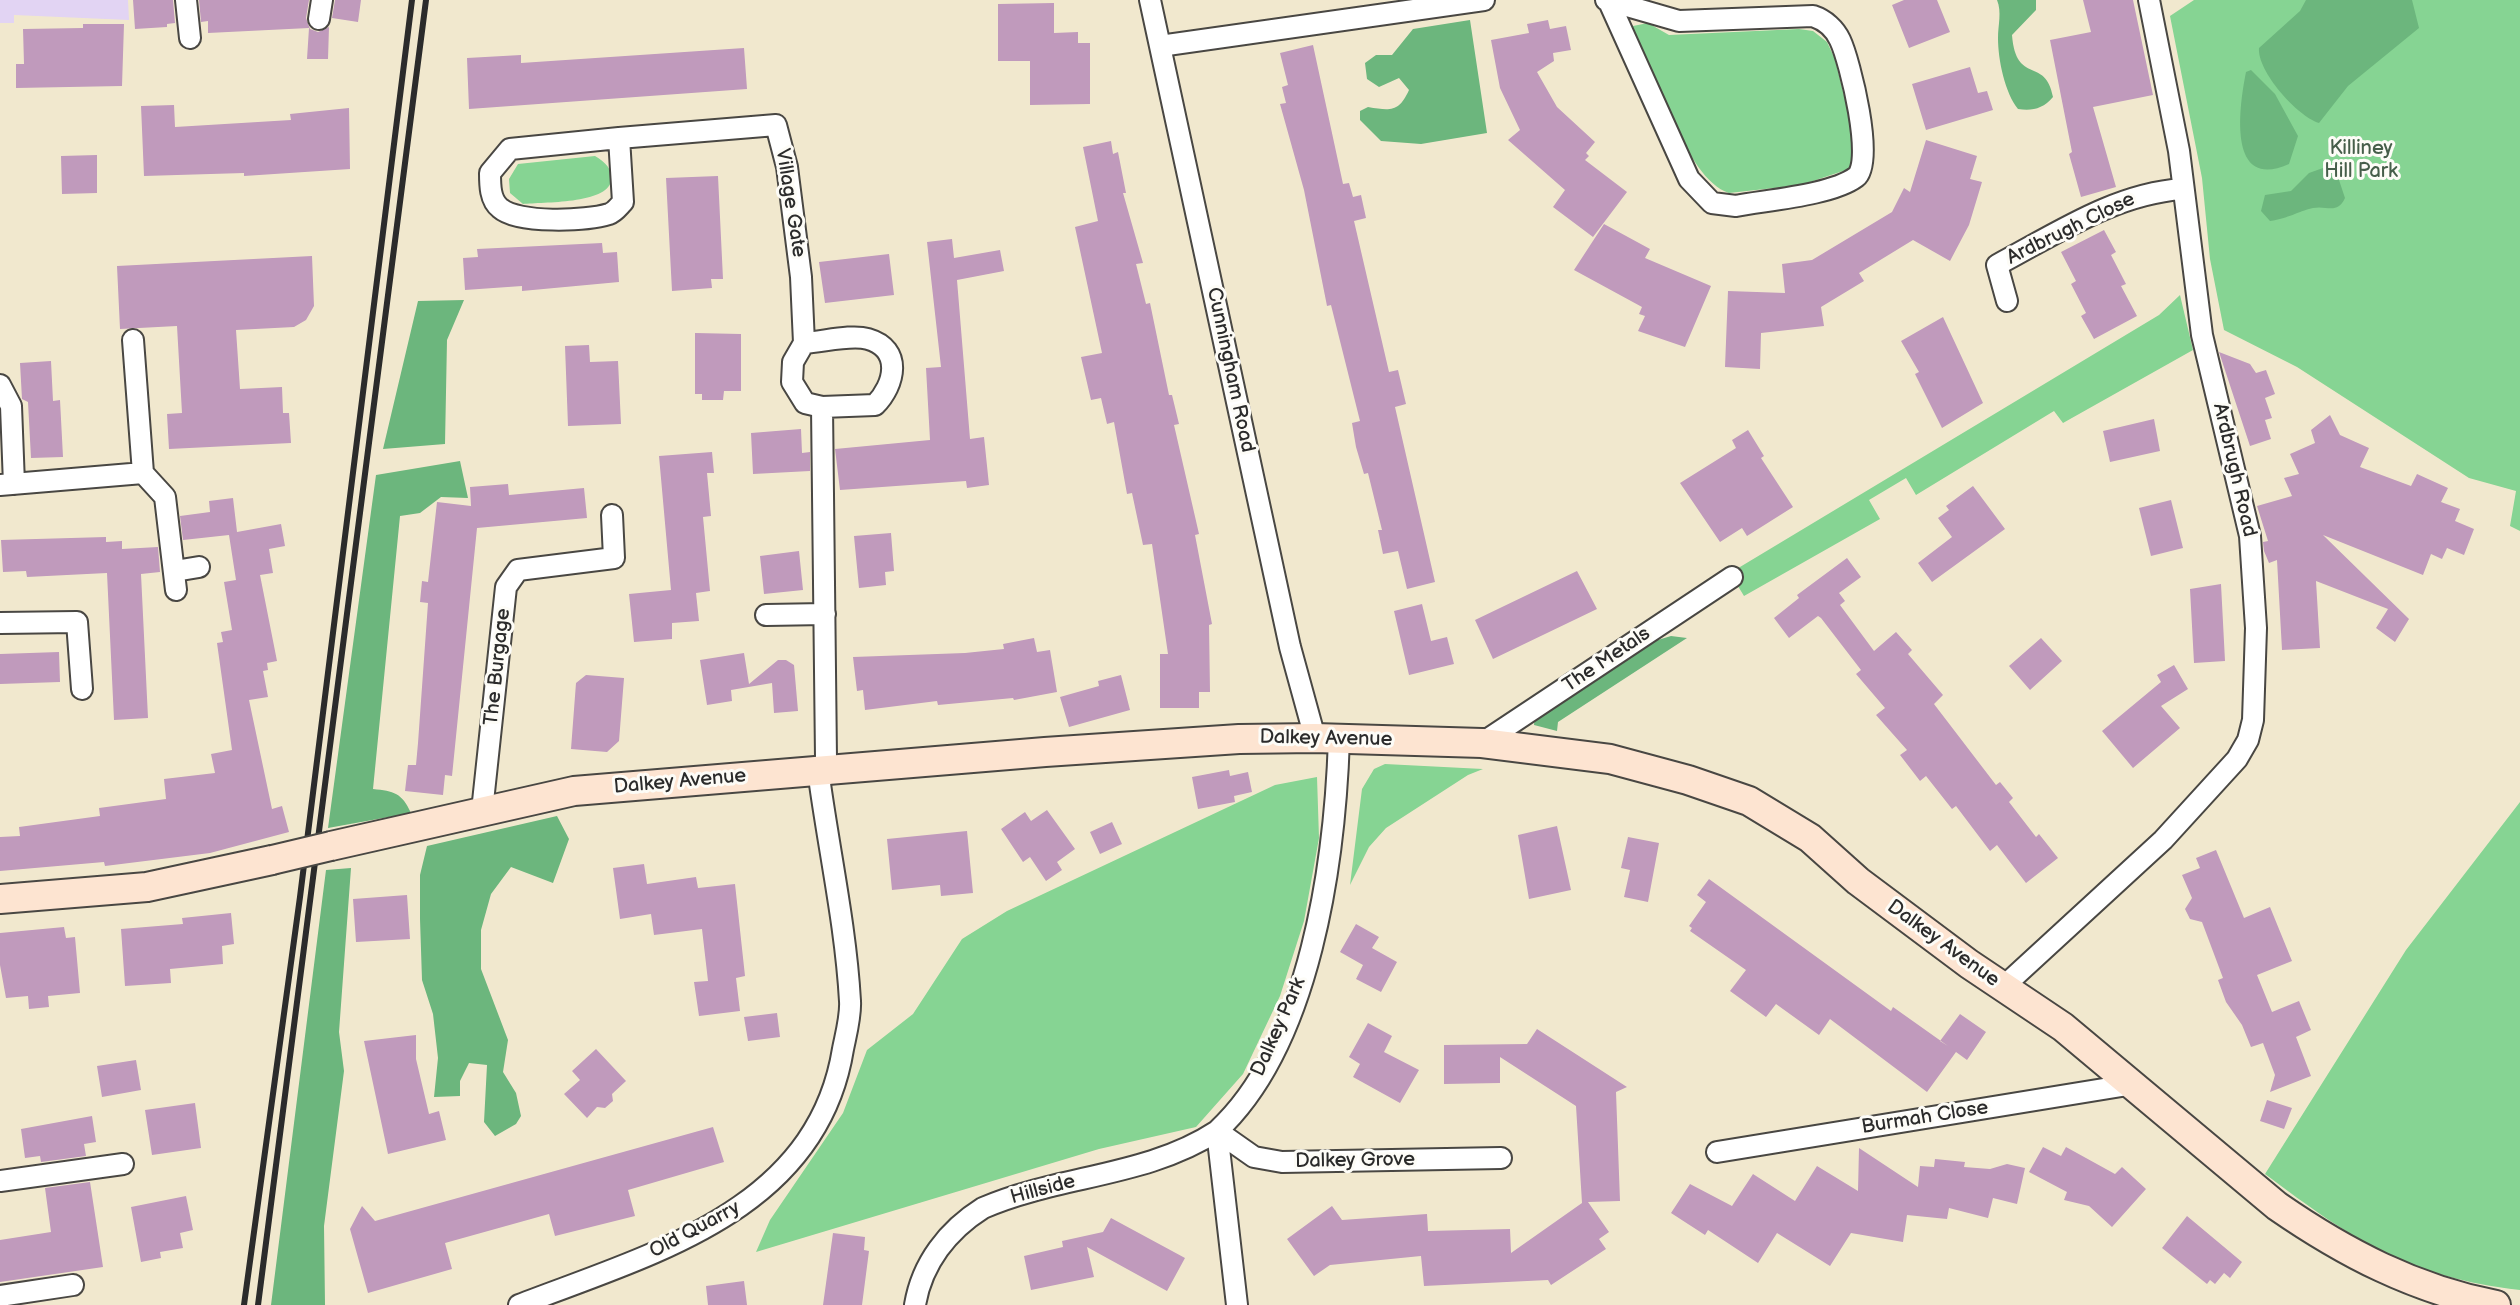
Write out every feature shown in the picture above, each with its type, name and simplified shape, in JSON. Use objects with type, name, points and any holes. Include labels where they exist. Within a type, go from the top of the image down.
[{"type":"street","points":[[186,0],[190,38]]},
{"type":"street","name":"Cunningham Road","points":[[1150,0],[1290,647],[1327,738]]},
{"type":"street","points":[[1160,46],[1484,0]]},
{"type":"street","name":"Ardbrugh Road","points":[[2003,987],[2163,840],[2226,773],[2251,731],[2256,628],[2252,552],[2202,335],[2177,138],[2149,0]]},
{"type":"street","points":[[1608,1],[1679,21],[1822,19],[1840,40],[1863,133],[1861,170],[1856,177],[1828,188],[1736,206],[1723,206],[1702,197],[1676,156],[1608,1]]},
{"type":"street","name":"Village Gate","points":[[619,138],[623,202],[612,213],[565,219],[517,217],[500,209],[493,199],[490,173],[510,149],[619,138],[776,125],[787,167],[801,277],[804,343],[793,362],[792,382],[805,403],[822,407]]},
{"type":"street","name":"Ardbrugh Close","points":[[2007,301],[1997,265],[2114,203],[2151,192],[2182,189]]},
{"type":"street","points":[[804,343],[866,338],[884,346],[893,365],[889,391],[875,405],[822,407],[826,758],[823,770]]},
{"type":"street","points":[[133,340],[143,473],[165,497],[175,580],[199,567]]},
{"type":"street","points":[[0,385],[6,391],[11,406],[7,484],[143,473]]},
{"type":"street","name":"The Burgage","points":[[482,811],[506,587],[518,570],[614,558],[612,515]]},
{"type":"street","name":"The Metals","points":[[1482,743],[1732,577]]},
{"type":"street","points":[[766,615],[825,614]]},
{"type":"street","points":[[0,623],[77,622],[82,689]]},
{"type":"street","name":"Dalkey Avenue","points":[[0,899],[147,887],[591,789],[1239,739],[1327,738],[1482,743],[1610,759],[1688,780],[1762,806],[1810,838],[1858,881],[2063,1027],[2277,1206],[2347,1252],[2422,1284],[2496,1305]]},
{"type":"street","name":"Dalkey Park","points":[[1217,1131],[1230,1119],[1276,1043],[1319,923],[1335,821],[1327,738]]},
{"type":"street","name":"Old Quarry","points":[[519,1305],[674,1245],[736,1212],[786,1168],[828,1109],[837,1085],[851,1004],[820,784],[823,770]]},
{"type":"street","name":"Burmah Close","points":[[1717,1152],[2134,1084]]},
{"type":"street","points":[[1217,1131],[1237,1305]]},
{"type":"street","name":"Dalkey Grove","points":[[1217,1131],[1254,1157],[1282,1162],[1501,1158]]},
{"type":"street","name":"Hillside","points":[[915,1305],[922,1280],[939,1247],[960,1224],[983,1208],[1156,1161],[1195,1145],[1217,1131]]},
{"type":"street","points":[[0,1181],[123,1164]]},
{"type":"street","points":[[0,1296],[73,1285]]},
{"type":"shaded area","points":[[0,0],[128,0],[129,20],[14,15],[14,23],[0,23]]},
{"type":"green space","points":[[1997,0],[2036,0],[2036,10],[2012,35],[2019,60],[2044,77],[2049,85],[2053,97],[2041,107],[2018,109],[2009,94],[1999,56],[2000,14]]},
{"type":"green space","name":"Killiney Hill Park","points":[[2194,0],[2520,0],[2520,531],[2510,526],[2516,491],[2469,478],[2297,367],[2224,330],[2210,259],[2202,178],[2170,16]]},
{"type":"green space","points":[[2306,0],[2412,0],[2419,28],[2348,86],[2319,123],[2300,112],[2280,92],[2260,58],[2259,48],[2300,11]]},
{"type":"green space","points":[[1470,20],[1487,133],[1421,144],[1381,141],[1360,120],[1360,111],[1368,107],[1383,109],[1398,106],[1409,90],[1399,78],[1379,87],[1367,79],[1365,63],[1376,55],[1392,55],[1413,29]]},
{"type":"green space","points":[[1648,23],[1669,35],[1813,31],[1827,42],[1835,59],[1857,148],[1849,169],[1801,185],[1729,193],[1713,183],[1685,146],[1633,31],[1633,26]]},
{"type":"green space","points":[[2251,70],[2275,94],[2298,136],[2289,164],[2269,170],[2255,166],[2246,156],[2242,142],[2241,105],[2246,72]]},
{"type":"green space","points":[[595,156],[608,166],[611,173],[607,189],[598,194],[573,200],[523,204],[510,193],[509,179],[518,164]]},
{"type":"green space","points":[[2323,168],[2337,174],[2345,198],[2339,206],[2313,208],[2270,221],[2261,211],[2265,195],[2291,191],[2309,173]]},
{"type":"green space","points":[[2180,295],[2193,350],[2063,423],[2054,411],[1916,495],[1906,478],[1869,500],[1880,519],[1744,596],[1730,573],[2159,315]]},
{"type":"green space","points":[[464,300],[447,340],[445,444],[383,449],[418,301]]},
{"type":"green space","points":[[460,461],[468,498],[441,497],[420,513],[400,516],[373,789],[396,794],[411,813],[328,828],[376,475]]},
{"type":"green space","points":[[1671,636],[1687,638],[1558,722],[1557,731],[1534,725],[1535,713],[1648,643]]},
{"type":"green space","points":[[1385,764],[1483,769],[1468,775],[1386,828],[1369,847],[1350,885],[1362,789],[1374,769]]},
{"type":"green space","points":[[1317,777],[1319,838],[1304,921],[1280,996],[1243,1074],[1196,1127],[1099,1149],[756,1252],[770,1220],[843,1113],[867,1050],[913,1014],[962,939],[1007,911],[1275,785]]},
{"type":"green space","points":[[2520,802],[2520,1290],[2445,1276],[2384,1252],[2326,1218],[2265,1174],[2406,950]]},
{"type":"green space","points":[[557,816],[569,839],[553,883],[511,867],[491,894],[481,930],[481,969],[508,1040],[503,1072],[516,1093],[521,1116],[516,1124],[495,1136],[484,1122],[487,1065],[469,1063],[460,1081],[460,1096],[434,1097],[438,1058],[433,1014],[422,980],[420,875],[427,846]]},
{"type":"green space","points":[[351,868],[339,1032],[344,1071],[324,1226],[325,1305],[271,1305],[326,870]]},
{"type":"building","points":[[133,0],[173,0],[175,23],[167,24],[167,27],[135,29]]},
{"type":"building","points":[[199,0],[309,0],[306,18],[310,29],[318,32],[329,27],[328,59],[307,59],[309,28],[208,33],[208,21],[201,22]]},
{"type":"building","points":[[335,0],[361,0],[358,22],[332,18]]},
{"type":"building","points":[[1904,0],[1937,0],[1950,32],[1909,48],[1892,5]]},
{"type":"building","points":[[2083,0],[2133,0],[2153,95],[2093,107],[2116,187],[2081,197],[2069,154],[2072,152],[2050,40],[2091,32]]},
{"type":"building","points":[[1054,3],[1054,33],[1078,32],[1078,43],[1090,43],[1090,104],[1030,105],[1030,61],[998,61],[998,4]]},
{"type":"building","points":[[1548,20],[1550,29],[1566,26],[1571,50],[1553,53],[1554,61],[1537,72],[1557,107],[1595,142],[1586,153],[1589,156],[1585,160],[1627,192],[1593,237],[1553,207],[1565,190],[1508,140],[1520,130],[1500,88],[1491,40],[1529,33],[1527,24]]},
{"type":"building","points":[[83,24],[124,24],[122,86],[16,88],[16,64],[24,64],[23,29],[83,28]]},
{"type":"building","points":[[1313,45],[1343,184],[1349,183],[1353,197],[1361,195],[1366,218],[1354,221],[1389,372],[1398,370],[1406,404],[1395,407],[1435,582],[1407,589],[1398,551],[1383,554],[1378,530],[1382,530],[1368,473],[1364,474],[1356,447],[1352,423],[1360,421],[1331,305],[1327,306],[1304,190],[1280,104],[1286,103],[1282,87],[1288,85],[1280,53]]},
{"type":"building","points":[[744,48],[747,89],[469,109],[467,58],[521,55],[521,63]]},
{"type":"building","points":[[1970,67],[1978,93],[1987,91],[1993,110],[1926,130],[1912,84]]},
{"type":"building","points":[[174,105],[175,127],[291,120],[290,114],[349,108],[350,169],[244,176],[244,173],[144,176],[141,106]]},
{"type":"building","points":[[1926,140],[1977,156],[1970,179],[1982,182],[1969,225],[1950,261],[1913,240],[1859,273],[1864,281],[1821,307],[1824,326],[1761,333],[1760,369],[1725,367],[1728,291],[1785,293],[1782,264],[1812,260],[1892,212],[1904,188],[1910,192]]},
{"type":"building","points":[[1111,141],[1113,154],[1118,152],[1126,193],[1123,193],[1143,263],[1136,264],[1146,304],[1150,303],[1169,395],[1172,395],[1179,424],[1174,425],[1199,534],[1195,535],[1212,624],[1209,625],[1210,692],[1199,692],[1199,708],[1160,708],[1160,654],[1168,654],[1152,544],[1143,545],[1132,493],[1127,494],[1114,422],[1107,424],[1101,398],[1091,400],[1081,357],[1102,353],[1075,227],[1098,221],[1083,147]]},
{"type":"building","points":[[97,155],[97,193],[62,194],[61,156]]},
{"type":"building","points":[[718,176],[723,279],[711,279],[712,288],[672,291],[666,178]]},
{"type":"building","points":[[1604,224],[1650,249],[1645,258],[1711,286],[1685,347],[1638,331],[1645,316],[1639,314],[1642,307],[1574,270]]},
{"type":"building","points":[[2104,230],[2116,252],[2111,255],[2126,284],[2121,286],[2137,316],[2094,339],[2081,316],[2086,313],[2071,284],[2076,281],[2061,252]]},
{"type":"building","points":[[952,239],[954,258],[1000,250],[1004,271],[957,280],[970,439],[984,437],[989,485],[967,488],[966,481],[840,490],[835,449],[930,440],[926,368],[941,367],[927,242]]},
{"type":"building","points":[[602,243],[603,253],[617,252],[619,282],[522,291],[522,286],[465,290],[463,258],[478,257],[477,249]]},
{"type":"building","points":[[889,254],[894,295],[825,303],[819,262]]},
{"type":"building","points":[[312,256],[314,306],[306,320],[294,327],[236,330],[240,389],[282,387],[283,413],[289,413],[291,443],[169,449],[167,414],[182,413],[177,326],[120,329],[117,266]]},
{"type":"building","points":[[1943,317],[1983,403],[1942,428],[1915,374],[1919,372],[1901,341]]},
{"type":"building","points":[[695,333],[741,334],[741,391],[724,391],[723,400],[702,400],[702,394],[695,394]]},
{"type":"building","points":[[589,345],[590,362],[618,361],[621,424],[568,426],[565,346]]},
{"type":"building","points":[[2219,352],[2250,364],[2256,373],[2266,370],[2275,394],[2265,398],[2272,418],[2265,420],[2271,439],[2250,446]]},
{"type":"building","points":[[51,361],[53,401],[60,400],[63,457],[31,458],[28,402],[22,399],[20,363]]},
{"type":"building","points":[[2330,415],[2340,435],[2369,448],[2360,467],[2411,486],[2417,474],[2448,488],[2441,502],[2460,509],[2455,521],[2474,529],[2464,555],[2447,548],[2442,559],[2431,554],[2423,575],[2323,535],[2409,619],[2395,642],[2376,628],[2388,609],[2316,581],[2320,648],[2282,650],[2277,560],[2269,563],[2264,551],[2263,542],[2268,541],[2257,506],[2292,496],[2284,478],[2299,474],[2290,454],[2315,443],[2311,430]]},
{"type":"building","points":[[2154,419],[2160,451],[2110,462],[2103,431]]},
{"type":"building","points":[[801,429],[802,453],[810,452],[810,471],[753,474],[751,433]]},
{"type":"building","points":[[1748,430],[1764,456],[1761,458],[1793,507],[1747,536],[1742,528],[1720,542],[1680,483],[1736,448],[1732,440]]},
{"type":"building","points":[[712,452],[714,473],[707,473],[711,516],[703,517],[710,591],[696,593],[699,621],[672,623],[672,639],[634,642],[629,594],[671,590],[659,456]]},
{"type":"building","points":[[508,484],[509,495],[584,488],[587,518],[477,528],[452,776],[445,775],[443,795],[405,791],[408,765],[416,765],[428,603],[420,602],[422,581],[428,582],[437,502],[471,506],[470,487]]},
{"type":"building","points":[[1973,486],[2005,529],[1932,582],[1918,563],[1952,537],[1938,518],[1949,510],[1946,506]]},
{"type":"building","points":[[233,498],[237,532],[281,524],[285,546],[269,549],[273,573],[260,575],[277,661],[267,663],[268,670],[263,671],[268,697],[249,700],[272,809],[282,806],[289,832],[210,853],[105,866],[104,862],[0,871],[0,837],[20,836],[19,827],[100,816],[99,808],[166,799],[164,779],[215,773],[211,754],[232,750],[217,643],[223,642],[221,632],[232,630],[224,582],[236,580],[229,535],[183,540],[180,516],[210,512],[209,501]]},
{"type":"building","points":[[2171,500],[2183,548],[2151,556],[2139,508]]},
{"type":"building","points":[[891,533],[894,571],[885,572],[886,585],[859,588],[854,536]]},
{"type":"building","points":[[106,537],[106,542],[122,541],[122,549],[158,547],[160,572],[141,574],[148,718],[114,720],[107,573],[27,577],[26,571],[3,572],[1,540]]},
{"type":"building","points":[[799,551],[803,590],[764,594],[760,556]]},
{"type":"building","points":[[1847,558],[1861,577],[1839,593],[1845,601],[1840,605],[1874,651],[1896,632],[1912,650],[1908,654],[1943,695],[1934,704],[1996,785],[2000,782],[2013,798],[2009,802],[2036,837],[2039,834],[2058,858],[2026,883],[1997,845],[1990,851],[1956,806],[1952,809],[1926,776],[1920,781],[1900,755],[1907,750],[1876,715],[1885,708],[1856,674],[1861,670],[1821,618],[1818,616],[1789,638],[1774,618],[1799,598],[1797,595]]},
{"type":"building","points":[[1577,571],[1597,609],[1493,659],[1475,620]]},
{"type":"building","points":[[2221,584],[2225,661],[2194,663],[2190,589]]},
{"type":"building","points":[[1422,604],[1431,641],[1447,637],[1454,664],[1409,675],[1394,611]]},
{"type":"building","points":[[1034,638],[1037,652],[1050,650],[1057,692],[1014,700],[938,705],[937,701],[865,710],[863,690],[857,691],[853,657],[1004,649],[1003,644]]},
{"type":"building","points":[[2041,638],[2062,661],[2030,690],[2009,666]]},
{"type":"building","points":[[59,652],[60,682],[0,684],[0,654]]},
{"type":"building","points":[[744,653],[749,684],[778,660],[794,665],[798,711],[774,713],[772,683],[731,690],[732,701],[707,705],[700,660]]},
{"type":"building","points":[[2174,665],[2188,689],[2161,706],[2180,728],[2133,768],[2102,731],[2161,682],[2157,675]]},
{"type":"building","points":[[586,675],[624,678],[619,741],[607,752],[571,749],[576,683]]},
{"type":"building","points":[[1121,675],[1130,710],[1069,727],[1060,697],[1099,686],[1098,681]]},
{"type":"building","points":[[1229,770],[1230,776],[1248,772],[1252,792],[1234,796],[1235,802],[1198,809],[1192,777]]},
{"type":"building","points":[[1047,810],[1075,849],[1057,862],[1062,870],[1046,881],[1030,857],[1023,862],[1001,829],[1025,812],[1031,821]]},
{"type":"building","points":[[1112,822],[1122,844],[1100,854],[1090,832]]},
{"type":"building","points":[[1557,826],[1571,890],[1529,899],[1518,835]]},
{"type":"building","points":[[967,831],[973,893],[941,896],[940,885],[892,890],[887,839]]},
{"type":"building","points":[[1628,837],[1659,843],[1648,902],[1624,897],[1630,870],[1621,868]]},
{"type":"building","points":[[2216,850],[2244,918],[2270,907],[2292,961],[2257,975],[2272,1012],[2299,1001],[2311,1030],[2296,1037],[2311,1076],[2270,1092],[2275,1075],[2263,1043],[2251,1047],[2242,1025],[2226,1002],[2218,980],[2223,978],[2202,922],[2190,919],[2185,909],[2192,898],[2182,875],[2200,868],[2196,858]]},
{"type":"building","points":[[644,864],[647,884],[696,877],[698,888],[735,884],[745,976],[736,978],[740,1011],[699,1016],[694,982],[708,981],[702,929],[654,935],[651,914],[620,919],[613,868]]},
{"type":"building","points":[[1709,879],[1891,1011],[1893,1007],[1940,1041],[1960,1014],[1986,1032],[1967,1060],[1956,1052],[1927,1092],[1830,1019],[1819,1035],[1776,1004],[1766,1017],[1730,991],[1746,970],[1690,931],[1692,928],[1689,926],[1706,902],[1697,895]]},
{"type":"building","points":[[407,895],[410,939],[356,942],[353,899]]},
{"type":"building","points":[[231,913],[234,944],[222,946],[223,964],[170,969],[171,983],[125,986],[121,929],[183,924],[182,918]]},
{"type":"building","points":[[1356,924],[1379,937],[1372,948],[1397,962],[1381,992],[1356,979],[1363,965],[1340,952]]},
{"type":"building","points":[[64,927],[66,938],[75,937],[80,993],[48,996],[49,1007],[29,1009],[28,996],[6,998],[0,965],[0,933]]},
{"type":"building","points":[[777,1013],[780,1037],[748,1041],[744,1017]]},
{"type":"building","points":[[1368,1023],[1392,1036],[1384,1052],[1419,1070],[1400,1103],[1353,1077],[1360,1064],[1349,1057]]},
{"type":"building","points":[[1537,1029],[1627,1087],[1616,1092],[1620,1201],[1588,1202],[1609,1232],[1599,1239],[1606,1249],[1551,1285],[1548,1280],[1424,1286],[1421,1256],[1330,1265],[1314,1276],[1287,1239],[1332,1206],[1342,1220],[1427,1214],[1428,1231],[1510,1229],[1511,1253],[1582,1203],[1576,1106],[1500,1057],[1500,1083],[1444,1084],[1444,1045],[1527,1044]]},
{"type":"building","points":[[416,1035],[416,1059],[429,1114],[439,1111],[446,1140],[388,1154],[364,1041]]},
{"type":"building","points":[[596,1049],[626,1081],[612,1094],[613,1101],[605,1108],[597,1107],[587,1118],[564,1094],[580,1080],[572,1071]]},
{"type":"building","points":[[136,1060],[141,1090],[102,1097],[97,1066]]},
{"type":"building","points":[[2267,1100],[2292,1108],[2284,1129],[2260,1121]]},
{"type":"building","points":[[195,1103],[201,1148],[152,1155],[145,1110]]},
{"type":"building","points":[[92,1116],[96,1142],[84,1144],[86,1156],[41,1162],[40,1156],[25,1158],[21,1129]]},
{"type":"building","points":[[713,1127],[724,1162],[628,1190],[635,1216],[555,1236],[549,1214],[445,1243],[452,1269],[368,1293],[350,1229],[362,1206],[375,1221]]},
{"type":"building","points":[[2043,1147],[2061,1156],[2066,1147],[2115,1174],[2122,1167],[2146,1189],[2112,1227],[2089,1206],[2064,1200],[2067,1192],[2029,1172]]},
{"type":"building","points":[[1859,1148],[1918,1187],[1920,1166],[1934,1167],[1935,1159],[1965,1162],[1964,1167],[1990,1169],[2007,1164],[2025,1168],[2017,1204],[1993,1198],[1988,1218],[1949,1208],[1947,1219],[1907,1215],[1903,1242],[1851,1233],[1830,1266],[1777,1233],[1758,1263],[1708,1230],[1705,1235],[1671,1213],[1690,1184],[1732,1206],[1753,1174],[1795,1201],[1817,1166],[1858,1191]]},
{"type":"building","points":[[90,1182],[103,1267],[0,1282],[0,1240],[51,1232],[45,1188]]},
{"type":"building","points":[[186,1196],[193,1230],[180,1233],[183,1248],[160,1252],[161,1258],[141,1262],[131,1207]]},
{"type":"building","points":[[2187,1216],[2242,1262],[2230,1278],[2224,1273],[2215,1284],[2210,1280],[2207,1284],[2162,1248]]},
{"type":"building","points":[[1111,1218],[1185,1258],[1167,1291],[1087,1247],[1094,1277],[1031,1290],[1024,1256],[1063,1247],[1062,1241],[1103,1232]]},
{"type":"building","points":[[833,1233],[865,1237],[864,1250],[869,1251],[862,1305],[823,1305]]},
{"type":"building","points":[[744,1281],[747,1305],[708,1305],[706,1286]]},
{"type":"railway","points":[[244,1305],[300,897],[412,0]]},
{"type":"railway","points":[[258,1305],[426,0]]}]
